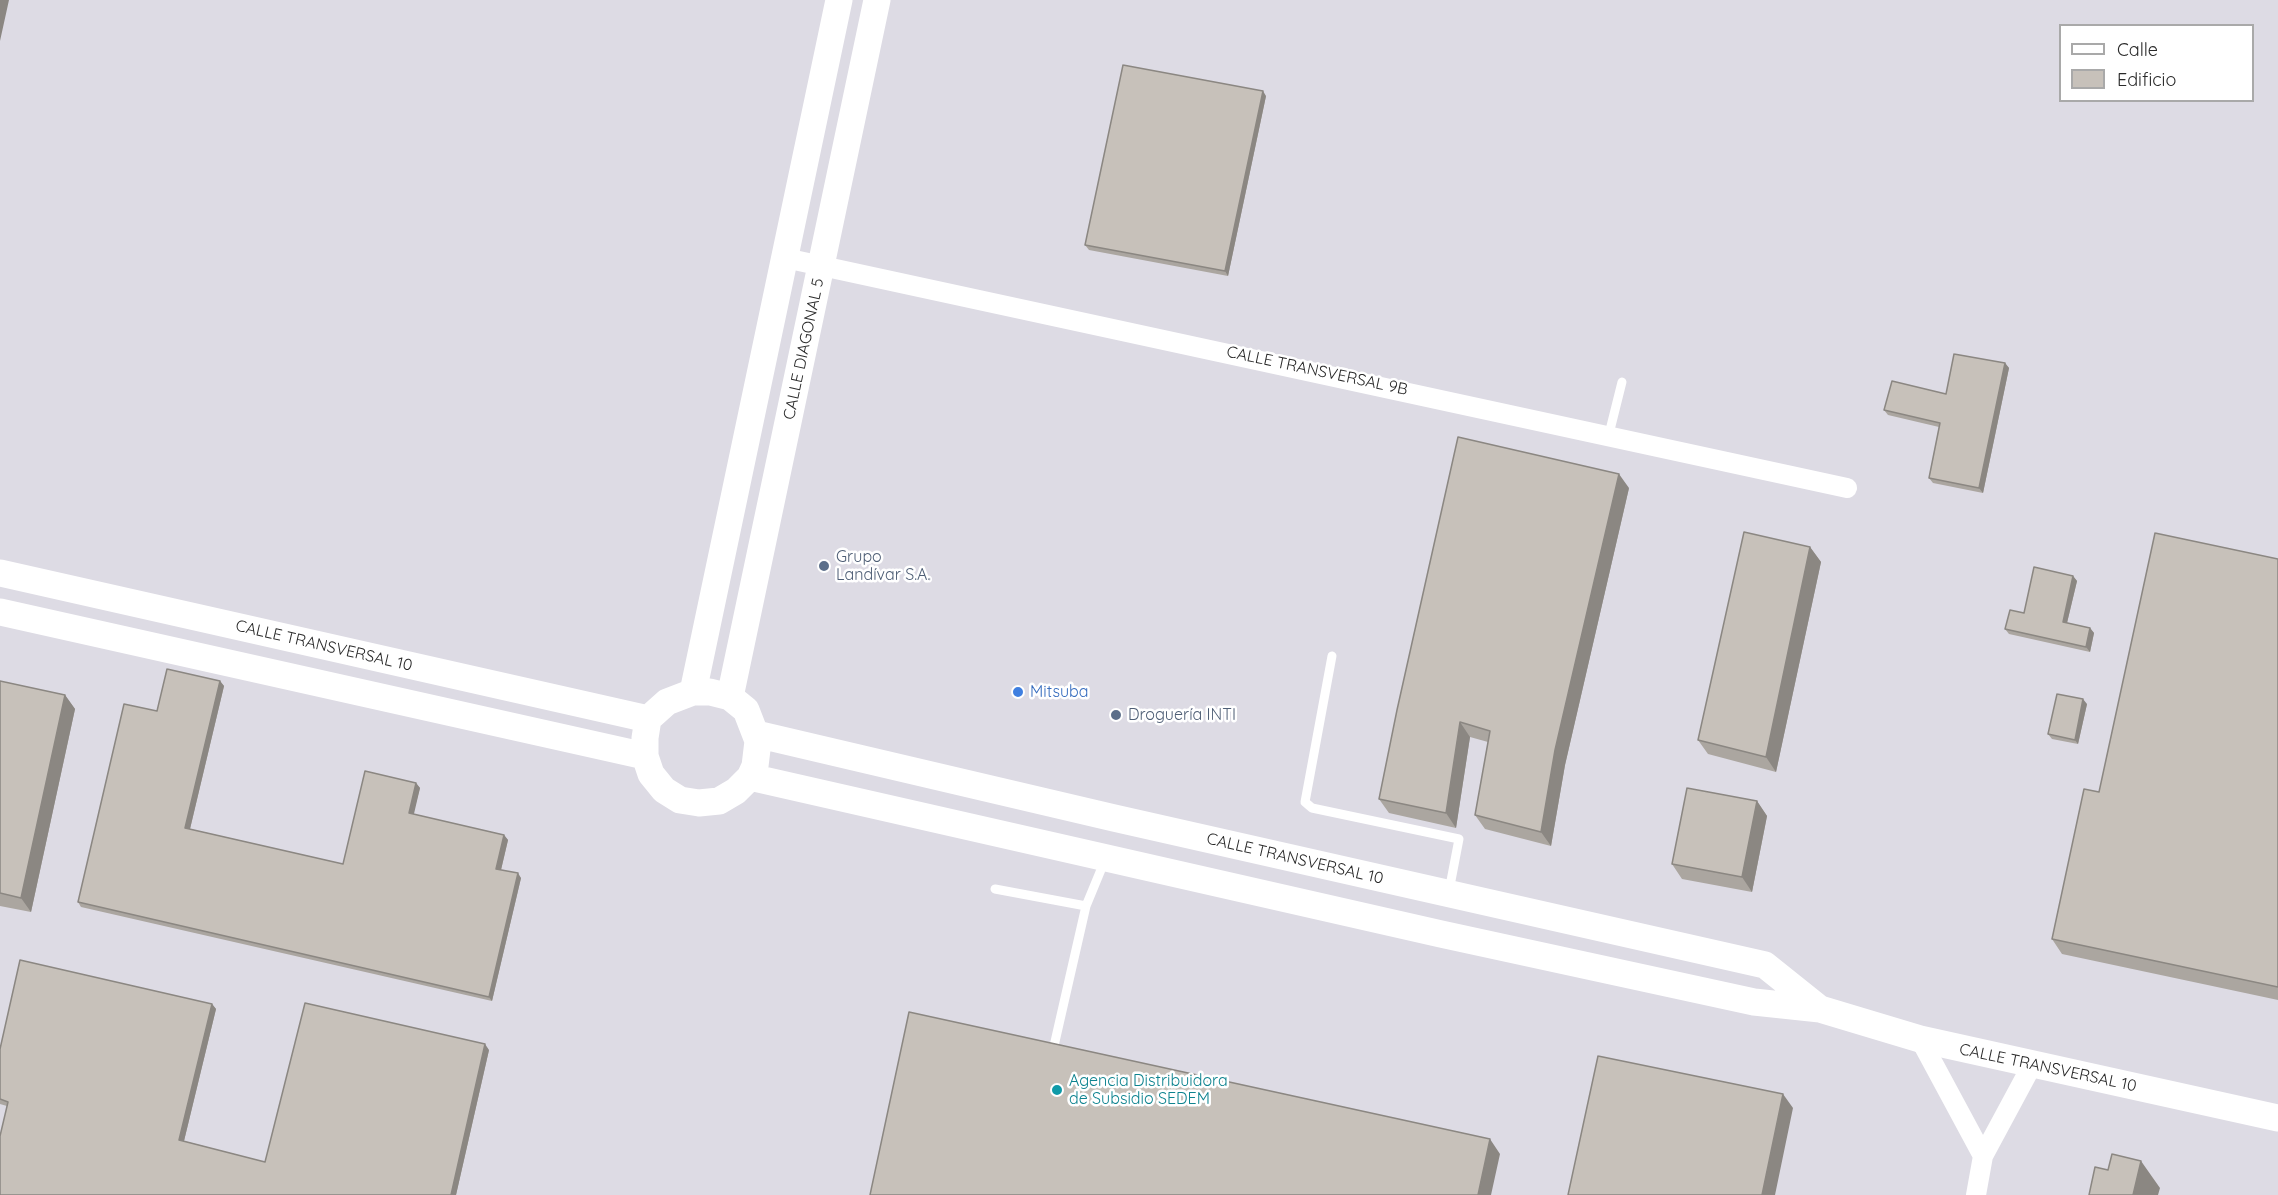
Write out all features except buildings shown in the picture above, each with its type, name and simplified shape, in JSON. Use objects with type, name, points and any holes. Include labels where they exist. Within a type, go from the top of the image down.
[{"type":"main road","points":[[693,692],[839,0]]},
{"type":"main road","name":"CALLE DIAGONAL 5","points":[[730,697],[877,0]]},
{"type":"main road","name":"CALLE TRANSVERSAL 10","points":[[0,573],[648,719]]},
{"type":"main road","points":[[135,642],[145,606]]},
{"type":"main road","points":[[0,612],[645,756]]},
{"type":"main road","points":[[693,692],[710,692],[730,697],[746,710],[756,734],[758,754],[750,777],[736,791],[719,801],[699,803],[680,800],[664,790],[651,774],[645,756],[648,719],[667,702],[693,692]]},
{"type":"main road","name":"CALLE TRANSVERSAL 10","points":[[756,734],[1114,818],[1765,965],[1820,1009]]},
{"type":"main road","name":"CALLE TRANSVERSAL 10","points":[[750,777],[1441,934],[1754,1002],[1820,1009],[1920,1040],[2278,1118]]},
{"type":"main road","points":[[1106,858],[1114,818]]},
{"type":"main road","points":[[1441,934],[1449,893]]},
{"type":"street","name":"CALLE TRANSVERSAL 9B","points":[[785,258],[1609,434],[1848,488]]},
{"type":"street","points":[[1920,1040],[1983,1156]]},
{"type":"street","points":[[1977,1195],[1983,1156],[2032,1065]]},
{"type":"lane","points":[[1609,434],[1622,382]]},
{"type":"lane","points":[[1332,656],[1305,802],[1312,808],[1460,839],[1449,893]]},
{"type":"lane","points":[[1054,1046],[1086,906],[1106,858]]},
{"type":"lane","points":[[995,889],[1086,906]]},
{"type":"shaded area","points":[[0,0],[2278,0],[2278,1195],[0,1195]]},
{"type":"place","name":"Grupo Landívar S.A.","points":[[824,566]]},
{"type":"place","name":"Mitsuba","points":[[1018,692]]},
{"type":"place","name":"Droguería INTI","points":[[1116,715]]},
{"type":"place","name":"Agencia Distribuidora de Subsidio SEDEM","points":[[1057,1090]]}]
